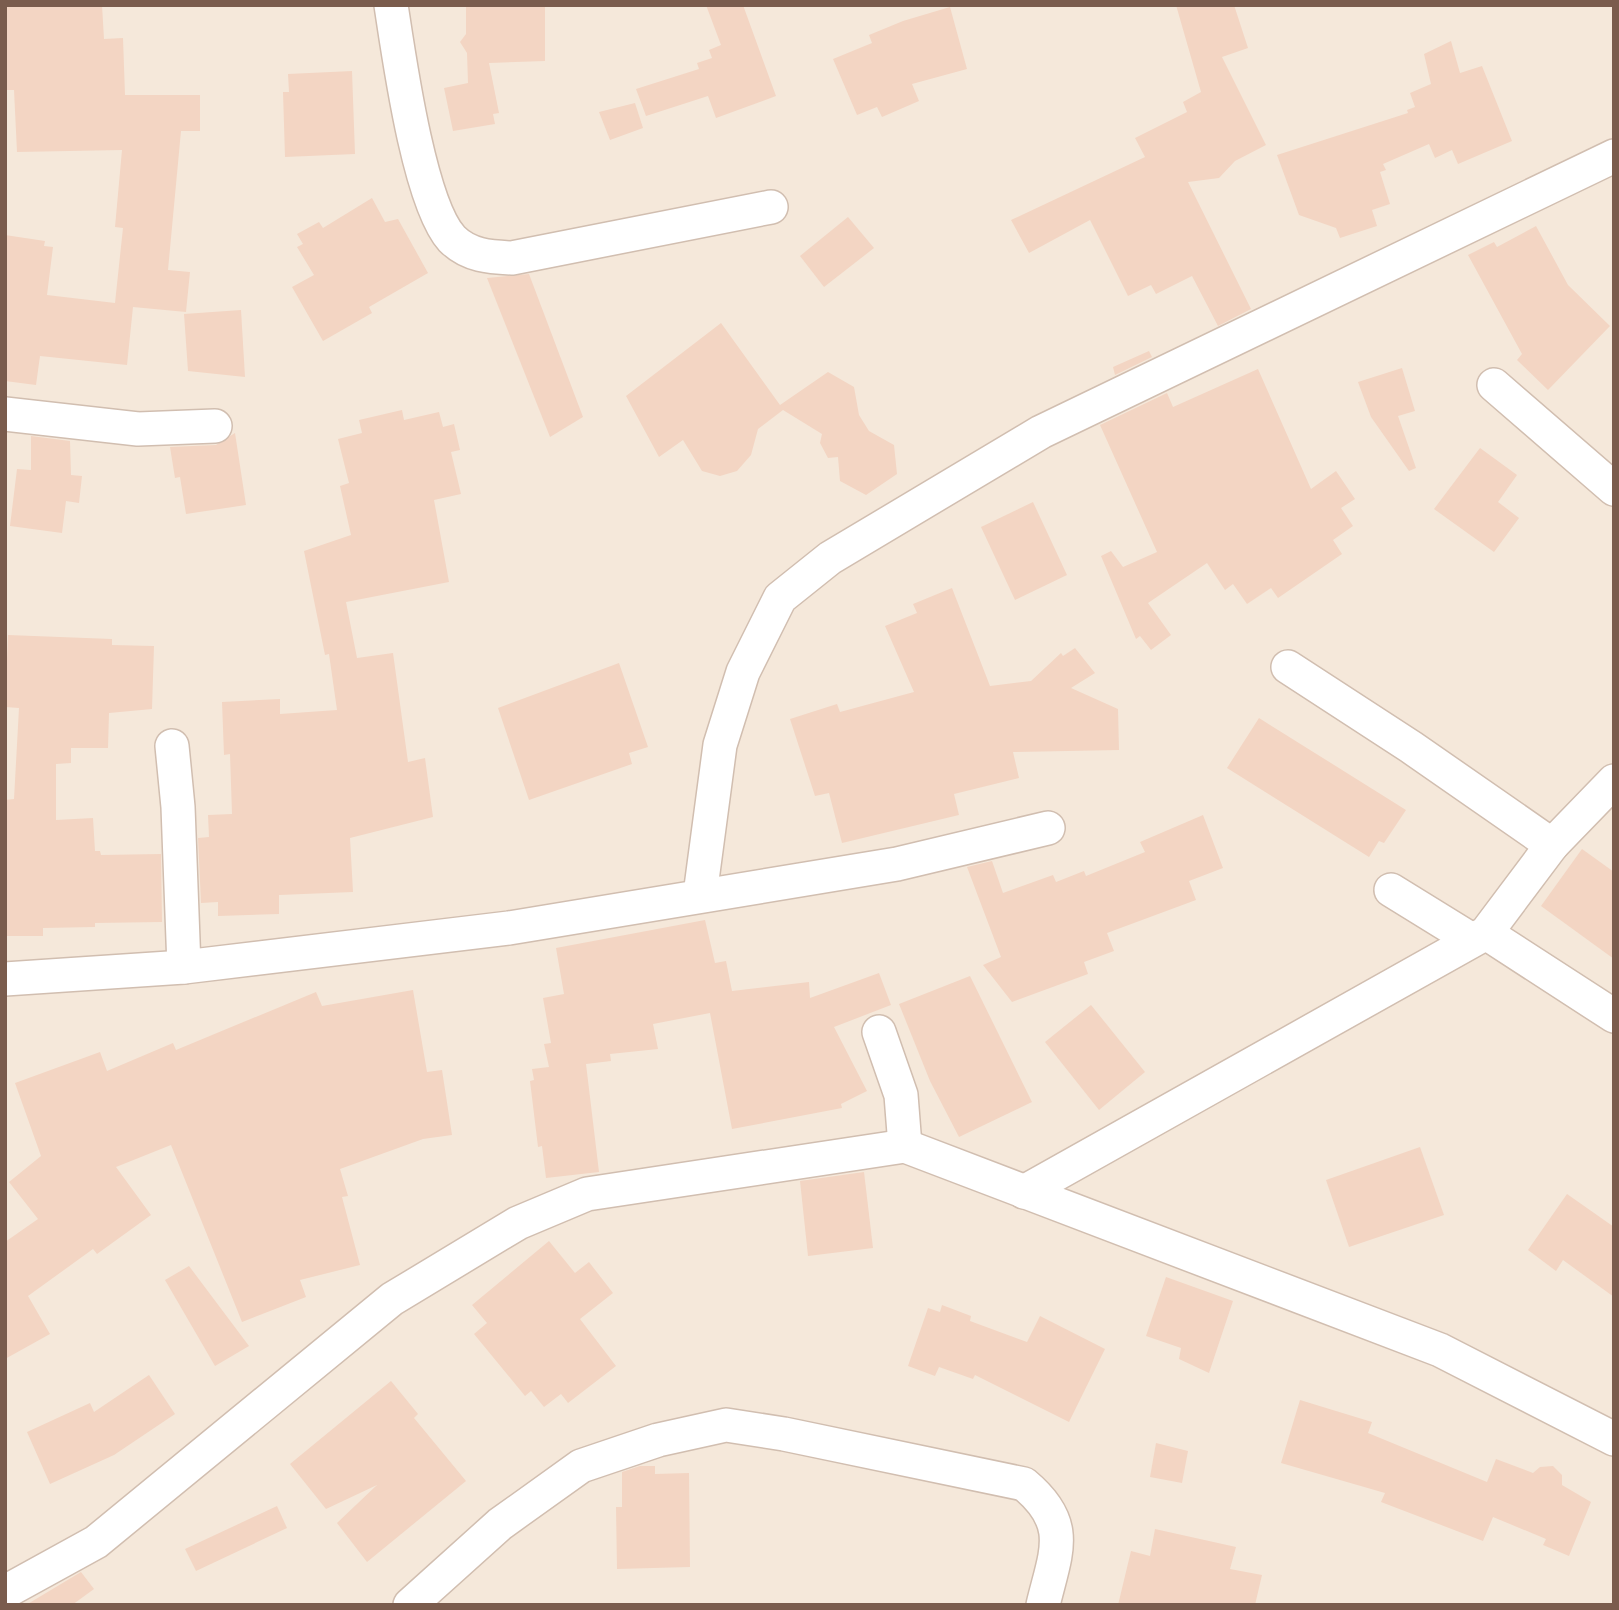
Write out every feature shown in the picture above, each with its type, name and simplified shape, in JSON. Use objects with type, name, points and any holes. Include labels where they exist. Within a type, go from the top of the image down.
[{"type":"street","points":[[391,5],[405,97],[431,198],[452,239],[480,256],[512,258],[771,207]]},
{"type":"street","points":[[700,895],[720,745],[743,672],[780,598],[830,558],[1041,432],[1614,156]]},
{"type":"street","points":[[1494,385],[1614,489]]},
{"type":"street","points":[[5,414],[138,429],[215,426]]},
{"type":"street","points":[[1287,667],[1422,754],[1552,845]]},
{"type":"street","points":[[172,746],[178,807],[184,967]]},
{"type":"street","points":[[1024,1192],[1479,937],[1552,845],[1614,780]]},
{"type":"street","points":[[5,979],[184,967],[509,928],[897,864],[1048,828]]},
{"type":"street","points":[[1391,890],[1479,937],[1614,1016]]},
{"type":"street","points":[[879,1031],[901,1095],[905,1146]]},
{"type":"street","points":[[5,1592],[96,1542],[392,1299],[518,1223],[587,1194],[905,1146],[1440,1350],[1614,1438]]},
{"type":"street","points":[[410,1605],[500,1524],[581,1466],[658,1440],[726,1425],[784,1434],[1024,1484],[1044,1501],[1056,1523],[1056,1554],[1043,1605]]},
{"type":"shaded area","points":[[5,5],[1614,5],[1614,1605],[5,1605]]},
{"type":"building","points":[[5,5],[102,5],[104,39],[123,38],[125,95],[200,95],[200,131],[181,131],[168,270],[190,272],[186,312],[133,307],[127,365],[40,356],[36,385],[5,381],[5,235],[45,241],[44,246],[53,247],[47,295],[115,303],[123,228],[115,227],[122,150],[17,152],[14,90],[5,90]]},
{"type":"building","points":[[466,5],[545,5],[545,61],[489,63],[499,113],[493,114],[495,124],[453,131],[444,88],[468,83],[467,53],[460,42],[466,34]]},
{"type":"building","points":[[706,5],[743,5],[776,96],[716,118],[708,96],[646,116],[636,89],[699,69],[697,63],[712,58],[709,50],[721,45]]},
{"type":"building","points":[[1176,5],[1234,5],[1248,48],[1222,57],[1266,145],[1235,161],[1219,178],[1188,182],[1251,309],[1218,326],[1192,276],[1156,294],[1151,285],[1128,296],[1090,220],[1029,253],[1011,220],[1145,157],[1135,138],[1187,112],[1183,102],[1201,92]]},
{"type":"building","points":[[950,7],[967,69],[912,84],[919,101],[882,117],[877,107],[857,115],[833,59],[872,43],[869,35],[903,21]]},
{"type":"building","points":[[1451,41],[1460,73],[1482,66],[1512,141],[1458,164],[1452,150],[1435,158],[1429,144],[1383,164],[1386,170],[1380,172],[1390,204],[1372,210],[1377,226],[1340,238],[1336,228],[1299,215],[1277,155],[1408,113],[1407,110],[1415,107],[1410,93],[1431,84],[1424,54]]},
{"type":"building","points":[[352,71],[355,154],[285,157],[283,92],[289,92],[288,74]]},
{"type":"building","points":[[635,103],[643,128],[610,140],[599,112]]},
{"type":"building","points":[[372,198],[385,222],[398,219],[428,273],[369,307],[372,313],[323,341],[292,287],[314,275],[297,247],[303,244],[297,234],[319,222],[323,228]]},
{"type":"building","points":[[848,217],[874,248],[824,287],[800,256]]},
{"type":"building","points":[[1536,226],[1568,285],[1610,326],[1548,390],[1517,360],[1522,354],[1468,255],[1494,242],[1497,247]]},
{"type":"building","points":[[529,274],[583,417],[550,437],[487,278]]},
{"type":"building","points":[[241,310],[245,377],[188,371],[184,314]]},
{"type":"building","points":[[721,323],[780,405],[828,372],[854,387],[859,415],[869,431],[894,445],[897,474],[866,495],[840,481],[838,457],[828,458],[820,443],[822,434],[783,410],[758,429],[751,455],[737,471],[720,476],[702,471],[683,440],[659,457],[626,396]]},
{"type":"building","points":[[1149,351],[1152,357],[1115,375],[1113,367]]},
{"type":"building","points":[[1402,368],[1415,411],[1398,416],[1416,468],[1409,471],[1371,417],[1358,382]]},
{"type":"building","points":[[1258,369],[1311,489],[1336,471],[1355,499],[1341,508],[1353,526],[1333,540],[1342,554],[1278,598],[1271,588],[1247,604],[1233,584],[1225,590],[1207,563],[1148,603],[1171,635],[1151,650],[1140,636],[1136,639],[1101,556],[1111,551],[1123,567],[1157,552],[1100,425],[1167,393],[1173,407]]},
{"type":"building","points":[[402,410],[404,420],[439,412],[443,427],[454,424],[460,450],[451,452],[461,494],[434,500],[449,582],[346,602],[357,658],[393,653],[408,762],[425,758],[433,817],[350,838],[353,892],[279,895],[279,914],[218,916],[218,902],[201,903],[198,838],[209,837],[208,815],[232,814],[230,754],[224,755],[222,702],[280,699],[280,714],[337,710],[329,654],[325,655],[304,551],[351,535],[340,486],[349,483],[338,439],[362,433],[359,420]]},
{"type":"building","points":[[235,433],[246,505],[186,514],[180,477],[175,478],[170,447],[216,445]]},
{"type":"building","points":[[31,436],[70,441],[71,475],[82,476],[79,503],[66,501],[62,533],[10,526],[17,469],[31,470]]},
{"type":"building","points":[[1480,448],[1517,475],[1498,502],[1519,518],[1494,552],[1434,509]]},
{"type":"building","points":[[1033,502],[1067,575],[1015,600],[981,527]]},
{"type":"building","points":[[952,588],[990,686],[1031,681],[1061,653],[1063,656],[1075,648],[1095,673],[1071,688],[1118,709],[1119,750],[1013,752],[1019,778],[954,794],[959,815],[842,843],[829,793],[815,796],[790,719],[837,704],[840,712],[914,692],[885,626],[917,613],[913,604]]},
{"type":"building","points":[[8,635],[112,639],[112,645],[154,646],[152,709],[109,713],[108,748],[71,748],[71,763],[56,764],[56,820],[93,818],[95,851],[100,851],[101,855],[161,854],[162,922],[95,923],[95,927],[43,928],[43,936],[5,936],[5,800],[14,799],[19,708],[5,707]]},
{"type":"building","points":[[619,663],[648,747],[629,753],[632,764],[529,800],[498,708]]},
{"type":"building","points":[[1259,718],[1406,810],[1384,843],[1379,841],[1369,857],[1227,768]]},
{"type":"building","points":[[1203,815],[1223,868],[1189,881],[1196,900],[1107,933],[1114,951],[1084,962],[1088,974],[1012,1002],[983,965],[1001,957],[967,867],[992,861],[1003,893],[1053,875],[1056,882],[1084,871],[1086,876],[1145,852],[1140,842]]},
{"type":"building","points":[[1582,849],[1614,872],[1614,959],[1541,906]]},
{"type":"building","points":[[705,920],[715,963],[726,961],[732,991],[809,982],[810,998],[879,973],[891,1005],[834,1027],[867,1091],[841,1104],[842,1108],[732,1129],[710,1013],[653,1024],[658,1049],[610,1054],[611,1061],[586,1064],[599,1172],[546,1178],[542,1146],[538,1147],[530,1081],[534,1080],[532,1069],[549,1067],[544,1044],[551,1043],[543,998],[564,994],[556,948]]},
{"type":"building","points":[[970,976],[1032,1102],[959,1137],[930,1081],[899,1004]]},
{"type":"building","points":[[413,990],[427,1072],[442,1070],[452,1135],[423,1139],[340,1169],[348,1196],[342,1197],[360,1265],[300,1280],[306,1297],[242,1322],[171,1145],[116,1167],[151,1215],[97,1254],[93,1249],[28,1296],[50,1334],[5,1359],[5,1242],[38,1219],[9,1182],[41,1156],[15,1083],[100,1052],[107,1071],[173,1043],[176,1050],[316,992],[322,1006]]},
{"type":"building","points":[[1091,1005],[1145,1072],[1099,1110],[1045,1042]]},
{"type":"building","points":[[1420,1147],[1444,1215],[1349,1247],[1326,1180]]},
{"type":"building","points":[[864,1172],[873,1248],[808,1256],[800,1181]]},
{"type":"building","points":[[1567,1194],[1614,1227],[1614,1297],[1563,1260],[1556,1271],[1528,1250]]},
{"type":"building","points":[[549,1241],[575,1273],[589,1262],[613,1293],[580,1319],[616,1366],[568,1403],[561,1394],[544,1407],[531,1391],[525,1396],[474,1334],[487,1323],[472,1305]]},
{"type":"building","points":[[189,1266],[249,1346],[215,1366],[165,1280]]},
{"type":"building","points":[[1166,1277],[1233,1301],[1209,1373],[1179,1359],[1181,1348],[1146,1336]]},
{"type":"building","points":[[942,1305],[971,1316],[970,1321],[1027,1342],[1040,1316],[1105,1349],[1069,1422],[975,1375],[973,1379],[939,1367],[935,1376],[908,1366],[928,1308],[940,1312]]},
{"type":"building","points":[[149,1375],[175,1414],[114,1455],[50,1484],[27,1432],[90,1403],[94,1412]]},
{"type":"building","points":[[391,1381],[418,1414],[414,1418],[466,1481],[367,1562],[337,1523],[377,1485],[326,1509],[290,1464]]},
{"type":"building","points":[[1300,1400],[1372,1422],[1368,1433],[1487,1482],[1496,1459],[1533,1473],[1540,1467],[1553,1466],[1562,1475],[1562,1485],[1591,1502],[1569,1556],[1543,1545],[1546,1539],[1493,1517],[1483,1541],[1381,1502],[1385,1493],[1281,1463]]},
{"type":"building","points":[[1156,1443],[1188,1451],[1182,1483],[1150,1477]]},
{"type":"building","points":[[640,1466],[655,1466],[655,1474],[689,1473],[690,1567],[617,1569],[616,1507],[622,1507],[622,1472]]},
{"type":"building","points":[[277,1506],[287,1528],[196,1571],[185,1549]]},
{"type":"building","points":[[1155,1529],[1236,1547],[1230,1569],[1262,1575],[1255,1605],[1118,1605],[1131,1551],[1150,1556]]},
{"type":"building","points":[[81,1572],[94,1589],[72,1605],[26,1605]]}]
